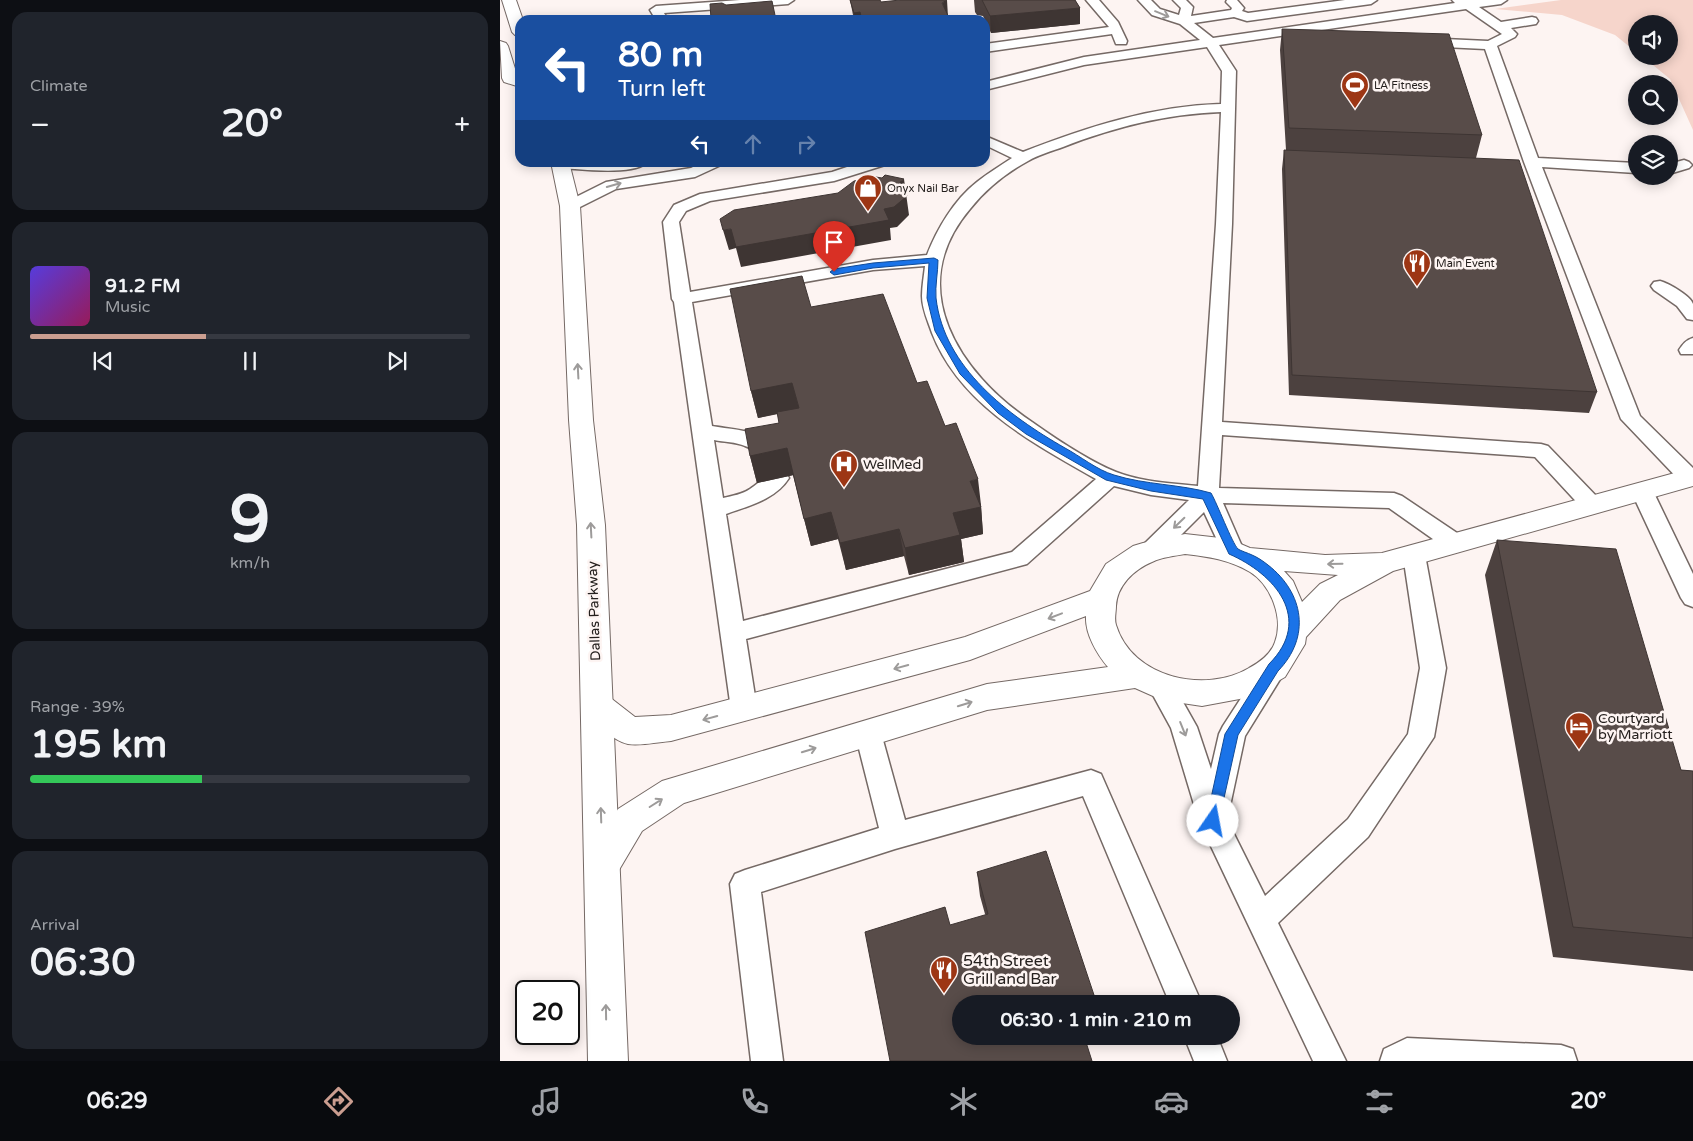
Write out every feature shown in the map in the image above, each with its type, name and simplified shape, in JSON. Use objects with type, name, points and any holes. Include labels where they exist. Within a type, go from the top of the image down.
[{"type":"street","points":[[509,0],[515,17]]},
{"type":"street","points":[[500,46],[510,78],[515,80]]},
{"type":"street","name":"Dallas Parkway","points":[[562,167],[570,206],[581,420],[591,525],[608,1061]]},
{"type":"street","points":[[1241,555],[1276,578],[1285,591],[1293,610],[1294,630],[1288,650],[1274,668],[1242,686],[1215,692],[1187,692],[1150,680],[1118,659],[1104,640],[1099,619],[1100,599],[1118,570],[1138,556],[1150,551],[1173,545],[1197,544],[1241,555],[1325,565],[1384,563],[1691,477]]},
{"type":"street","points":[[1294,630],[1330,592],[1384,563]]},
{"type":"street","points":[[597,704],[629,731],[670,728],[970,648],[1100,599]]},
{"type":"street","points":[[603,864],[630,820],[674,791],[987,697],[1150,680]]},
{"type":"lane","points":[[659,15],[656,10],[788,0]]},
{"type":"lane","points":[[1092,0],[1117,30],[1127,54]]},
{"type":"lane","points":[[1144,0],[1156,12],[1184,22],[1211,43],[1229,71],[1224,224],[1208,496],[1241,555]]},
{"type":"lane","points":[[1179,0],[1187,7],[1184,22]]},
{"type":"lane","points":[[1229,0],[1238,8],[1234,13]]},
{"type":"lane","points":[[1184,22],[1234,13],[1247,17],[1371,0]]},
{"type":"lane","points":[[990,85],[1066,65],[1127,54],[1265,35],[1463,2],[1501,0]]},
{"type":"lane","points":[[1411,41],[1490,45],[1510,34],[1463,2]]},
{"type":"lane","points":[[1499,26],[1532,21]]},
{"type":"lane","points":[[990,47],[1117,30]]},
{"type":"lane","points":[[1265,35],[1333,38]]},
{"type":"lane","points":[[1490,45],[1532,162],[1631,419],[1691,477]]},
{"type":"lane","points":[[1228,108],[1151,116],[1091,131],[1023,157],[981,186],[961,207],[943,235],[934,260],[931,286],[934,314],[945,342],[963,372],[983,394],[1015,422],[1110,478],[1151,488],[1208,496],[1394,502],[1455,543]]},
{"type":"lane","points":[[990,142],[1023,157]]},
{"type":"lane","points":[[1532,162],[1628,168]]},
{"type":"lane","points":[[1678,167],[1684,165]]},
{"type":"lane","points":[[570,206],[612,185],[695,172],[706,167]]},
{"type":"lane","points":[[744,709],[681,299],[671,222],[677,211],[685,205],[706,197],[805,174],[843,174],[865,167]]},
{"type":"lane","points":[[681,299],[873,265],[934,260]]},
{"type":"lane","points":[[1660,286],[1683,302],[1693,315]]},
{"type":"lane","points":[[1211,428],[1541,451],[1592,505]]},
{"type":"lane","points":[[701,431],[752,440],[770,452]]},
{"type":"lane","points":[[713,510],[757,495],[778,478]]},
{"type":"lane","points":[[732,633],[1020,558],[1041,538],[1088,500],[1110,478]]},
{"type":"lane","points":[[1642,491],[1684,558],[1693,598]]},
{"type":"lane","points":[[1150,551],[1208,496]]},
{"type":"lane","points":[[1261,919],[1358,828],[1421,737],[1433,668],[1414,555]]},
{"type":"lane","points":[[1213,821],[1232,734],[1274,668]]},
{"type":"lane","points":[[1150,680],[1184,727],[1213,821],[1330,1061]]},
{"type":"lane","points":[[868,733],[895,836]]},
{"type":"lane","points":[[767,1061],[745,884],[895,836],[1091,782],[1182,995]]},
{"type":"lane","points":[[1204,1045],[1211,1061]]},
{"type":"lane","points":[[1396,1061],[1407,1054],[1561,1061]]},
{"type":"shaded area","points":[[1561,0],[1693,0],[1693,130],[1678,97],[1678,75],[1665,75],[1653,65],[1678,65],[1678,15],[1628,15],[1628,46],[1615,35],[1562,15],[1495,9]]},
{"type":"building","points":[[850,0],[880,0],[881,2],[947,0],[942,3],[948,15],[861,15],[860,12],[854,13]]},
{"type":"building","points":[[982,0],[1075,0],[1080,8],[990,16]]},
{"type":"building","points":[[772,1],[775,15],[711,15],[710,4],[722,3],[726,5]]},
{"type":"building","points":[[1282,29],[1449,34],[1482,135],[1289,128]]},
{"type":"building","name":"Main Event","points":[[1284,150],[1519,160],[1597,392],[1292,375]]},
{"type":"building","points":[[885,175],[904,179],[900,182],[907,196],[894,207],[884,209],[889,220],[736,247],[731,229],[723,230],[720,219],[734,210],[838,193],[854,181],[876,177],[882,178]]},
{"type":"building","points":[[802,276],[811,307],[883,294],[917,383],[927,381],[945,426],[956,423],[978,479],[970,481],[981,507],[953,513],[960,535],[905,548],[899,529],[840,543],[831,512],[804,519],[787,448],[750,456],[745,429],[779,423],[777,412],[799,408],[792,383],[751,391],[730,289]]},
{"type":"building","points":[[1497,540],[1616,549],[1681,770],[1693,771],[1693,938],[1573,927]]},
{"type":"building","points":[[1046,851],[1094,995],[952,995],[952,1045],[1087,1045],[1092,1061],[890,1061],[865,932],[945,907],[950,925],[988,914],[977,872]]},
{"type":"place","name":"LA Fitness","points":[[1355,109]]},
{"type":"place","name":"Onyx Nail Bar","points":[[868,212]]},
{"type":"place","name":"Main Event","points":[[1417,287]]},
{"type":"place","name":"WellMed","points":[[844,488]]},
{"type":"place","name":"Courtyard by Marriott","points":[[1579,750]]},
{"type":"place","name":"54th Street Grill and Bar","points":[[944,994]]},
{"type":"route","points":[[834,272],[873,265],[934,260],[931,298],[940,331],[951,354],[963,372],[1001,411],[1046,442],[1110,478],[1151,488],[1208,496],[1233,551],[1263,567],[1276,578],[1285,591],[1293,610],[1294,630],[1292,640],[1288,650],[1274,668],[1232,734],[1213,821]]}]
